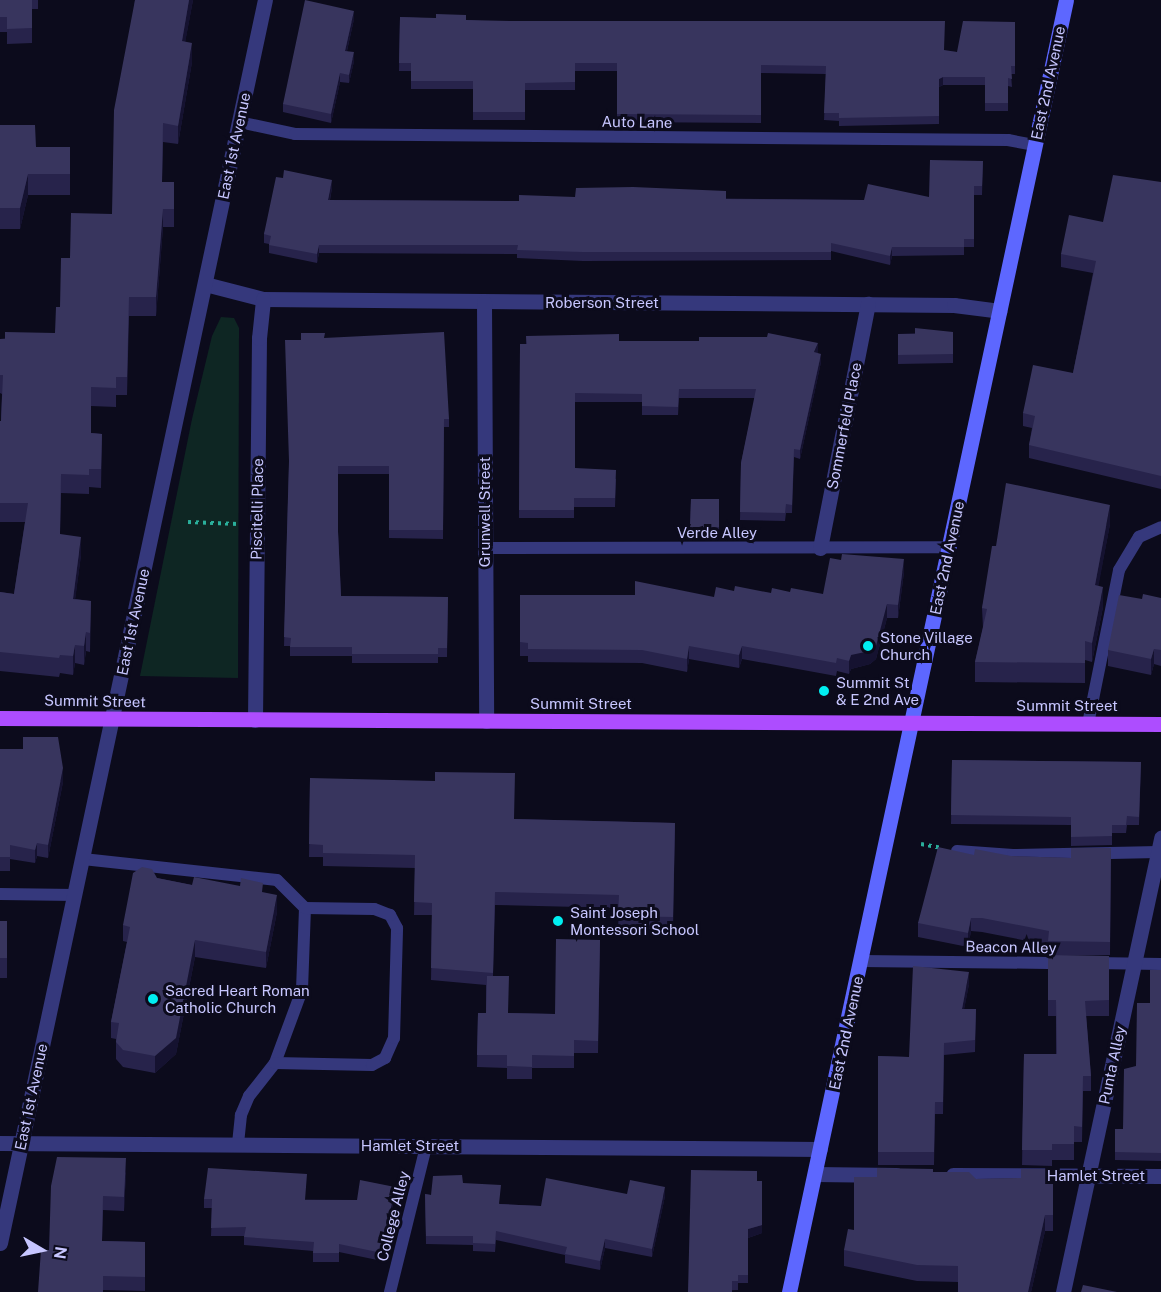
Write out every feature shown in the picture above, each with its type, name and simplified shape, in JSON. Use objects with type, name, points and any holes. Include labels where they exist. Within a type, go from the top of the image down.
[{"type":"main road","name":"Summit Street","points":[[0,718],[1161,724]]},
{"type":"street","name":"East 1st Avenue","points":[[0,1243],[265,0]]},
{"type":"street","name":"East 2nd Avenue","points":[[789,1292],[1066,0]]},
{"type":"street","name":"Roberson Street","points":[[205,284],[263,299],[954,305],[1000,311]]},
{"type":"street","name":"Piscitelli Place","points":[[255,720],[259,338],[263,299]]},
{"type":"street","name":"Grunwell Street","points":[[484,302],[486,721]]},
{"type":"street","name":"Sommerfeld Place","points":[[820,548],[868,304]]},
{"type":"street","name":"Punta Alley","points":[[1063,1292],[1159,845]]},
{"type":"street","name":"Hamlet Street","points":[[0,1143],[820,1149]]},
{"type":"street","points":[[815,1174],[916,1175]]},
{"type":"street","name":"Hamlet Street","points":[[939,1175],[1161,1176]]},
{"type":"lane","name":"Auto Lane","points":[[240,122],[295,134],[1008,140],[1034,145]]},
{"type":"lane","points":[[1088,724],[1119,570],[1139,537],[1161,527]]},
{"type":"lane","name":"Verde Alley","points":[[485,548],[949,547]]},
{"type":"lane","points":[[957,851],[1013,855],[1159,845]]},
{"type":"lane","points":[[83,859],[277,880],[305,908],[374,909],[390,915],[397,928],[394,1038],[385,1058],[372,1065],[275,1063]]},
{"type":"lane","points":[[0,894],[75,895]]},
{"type":"lane","points":[[238,1145],[242,1115],[249,1096],[275,1063],[302,990],[305,908]]},
{"type":"lane","name":"Beacon Alley","points":[[861,961],[1161,964]]},
{"type":"lane","name":"College Alley","points":[[390,1292],[426,1147]]},
{"type":"path","points":[[188,522],[238,524]]},
{"type":"green space","points":[[221,317],[234,318],[239,328],[238,678],[140,676],[192,419],[212,336]]},
{"type":"building","points":[[0,0],[32,0],[32,28],[7,29],[7,17],[0,17]]},
{"type":"building","points":[[135,0],[189,0],[182,41],[192,43],[178,126],[163,123],[162,182],[174,182],[174,209],[163,209],[156,297],[129,297],[127,377],[116,377],[116,388],[91,387],[91,433],[102,434],[101,469],[89,469],[89,475],[61,474],[60,534],[81,537],[73,599],[91,601],[90,633],[86,632],[84,646],[75,645],[73,656],[60,655],[59,658],[0,652],[0,592],[14,594],[28,503],[0,503],[0,421],[3,375],[0,375],[0,339],[5,339],[5,332],[55,333],[56,307],[60,307],[61,258],[70,258],[71,213],[112,214],[114,110]]},
{"type":"building","points":[[305,0],[354,11],[345,51],[354,52],[349,75],[340,73],[331,114],[283,104]]},
{"type":"building","points":[[436,14],[466,15],[466,20],[512,21],[945,21],[944,50],[957,52],[963,21],[1015,22],[1015,66],[1011,66],[1012,79],[1008,78],[1008,103],[985,103],[985,77],[943,77],[939,79],[939,116],[839,118],[839,113],[824,113],[826,66],[761,65],[761,115],[617,114],[617,63],[575,63],[575,82],[525,83],[525,112],[473,112],[473,81],[411,81],[411,63],[399,63],[400,17],[436,18]]},
{"type":"building","points":[[0,125],[35,125],[36,147],[70,147],[70,174],[28,174],[20,208],[0,208]]},
{"type":"building","points":[[930,160],[983,161],[982,186],[974,186],[974,239],[964,239],[964,247],[892,247],[890,256],[831,243],[831,252],[583,252],[517,250],[518,245],[319,245],[317,254],[269,245],[271,236],[264,234],[276,177],[283,178],[284,170],[332,180],[328,200],[519,201],[519,195],[575,197],[576,188],[633,187],[726,191],[726,199],[864,200],[868,184],[929,197]]},
{"type":"building","points":[[1113,175],[1161,182],[1161,476],[1029,445],[1035,416],[1023,413],[1033,365],[1073,373],[1096,261],[1061,254],[1069,215],[1103,222]]},
{"type":"building","points":[[915,328],[953,332],[953,354],[898,355],[898,334],[915,334]]},
{"type":"building","points":[[444,332],[449,419],[444,419],[443,530],[389,530],[389,466],[338,466],[338,531],[341,596],[448,597],[447,648],[438,648],[438,654],[352,654],[352,647],[290,647],[291,638],[284,637],[289,461],[285,340],[301,340],[301,333],[325,333],[324,338]]},
{"type":"building","points":[[768,333],[818,343],[814,352],[821,354],[800,450],[794,449],[792,505],[786,504],[785,513],[740,512],[741,463],[756,389],[679,389],[678,407],[642,406],[642,394],[575,393],[575,468],[616,470],[615,498],[574,498],[574,510],[519,510],[520,344],[527,344],[526,336],[619,334],[619,341],[699,341],[699,337],[767,337]]},
{"type":"building","points":[[1006,483],[1110,505],[1095,585],[1103,587],[1092,643],[1085,641],[1085,663],[975,662],[987,609],[982,608],[992,546],[996,546]]},
{"type":"building","points":[[691,499],[719,499],[719,527],[690,527]]},
{"type":"building","points":[[842,554],[904,559],[898,605],[887,604],[876,646],[870,651],[851,655],[849,661],[837,658],[836,663],[742,646],[739,655],[689,646],[687,659],[642,650],[528,649],[528,643],[520,642],[520,595],[635,595],[635,581],[714,597],[716,587],[734,591],[735,586],[771,593],[772,588],[790,592],[791,588],[823,594],[830,558],[841,560]]},
{"type":"building","points":[[1143,594],[1161,598],[1161,650],[1154,649],[1151,659],[1108,650],[1119,595],[1142,599]]},
{"type":"building","points":[[23,737],[58,737],[63,768],[48,845],[37,843],[35,850],[10,845],[10,857],[0,857],[0,749],[23,749]]},
{"type":"building","points":[[952,760],[1141,762],[1139,817],[1127,816],[1126,825],[1112,825],[1112,836],[1071,837],[1071,817],[951,815]]},
{"type":"building","points":[[435,772],[515,773],[514,819],[675,823],[673,917],[618,916],[619,895],[495,892],[493,973],[431,968],[432,903],[414,902],[415,855],[323,853],[323,845],[309,844],[310,778],[435,781]]},
{"type":"building","points":[[938,847],[974,855],[975,849],[1011,856],[1071,858],[1071,848],[1111,848],[1110,942],[1048,941],[1049,931],[982,918],[971,918],[968,933],[918,923]]},
{"type":"building","name":"Sacred Heart Roman Catholic Church","points":[[142,867],[152,869],[157,878],[192,885],[194,877],[240,886],[241,878],[263,883],[262,892],[277,895],[266,952],[195,940],[176,1038],[155,1056],[123,1050],[116,1042],[119,1023],[111,1022],[130,927],[123,925],[133,873]]},
{"type":"building","points":[[0,921],[7,921],[7,958],[0,958]]},
{"type":"building","points":[[556,939],[600,940],[598,1041],[574,1040],[574,1056],[532,1055],[532,1067],[507,1066],[507,1055],[477,1055],[478,1013],[486,1013],[487,976],[509,976],[508,1013],[555,1014]]},
{"type":"building","points":[[1048,955],[1109,956],[1109,1000],[1085,1001],[1091,1076],[1083,1076],[1082,1127],[1074,1126],[1074,1144],[1052,1144],[1052,1150],[1022,1150],[1024,1054],[1057,1054],[1056,1000],[1048,1000]]},
{"type":"building","points":[[913,966],[969,972],[962,1009],[976,1009],[975,1040],[944,1043],[943,1102],[935,1102],[934,1152],[878,1152],[878,1056],[909,1057]]},
{"type":"building","points":[[1150,970],[1161,970],[1161,1153],[1115,1152],[1115,1129],[1123,1129],[1124,1069],[1136,1066],[1137,1003],[1150,1003]]},
{"type":"building","points":[[57,1157],[126,1158],[124,1197],[103,1196],[102,1241],[145,1242],[145,1277],[103,1276],[103,1292],[38,1292],[41,1250],[49,1250],[51,1186]]},
{"type":"building","points":[[208,1168],[307,1174],[305,1200],[357,1200],[360,1180],[395,1187],[382,1253],[339,1244],[339,1253],[313,1253],[314,1242],[244,1237],[246,1227],[211,1228],[212,1199],[204,1199]]},
{"type":"building","points":[[877,1168],[969,1172],[976,1179],[1021,1178],[1021,1169],[1053,1169],[1053,1215],[1045,1215],[1028,1292],[958,1292],[958,1266],[917,1265],[844,1250],[848,1229],[854,1230],[854,1177],[877,1177]]},
{"type":"building","points":[[691,1170],[757,1171],[757,1181],[762,1181],[762,1225],[748,1229],[748,1275],[738,1275],[738,1281],[732,1281],[732,1292],[688,1292]]},
{"type":"building","points":[[462,1175],[463,1183],[501,1185],[499,1204],[541,1206],[546,1178],[627,1194],[630,1180],[665,1187],[652,1249],[605,1239],[600,1261],[565,1254],[567,1247],[496,1231],[495,1244],[473,1243],[473,1236],[426,1236],[425,1194],[431,1195],[433,1176]]},
{"type":"building","points":[[1083,1285],[1117,1292],[1081,1292]]},
{"type":"place","name":"Stone Village Church","points":[[868,646]]},
{"type":"place","name":"Summit St & E 2nd Ave","points":[[824,691]]},
{"type":"place","name":"Saint Joseph Montessori School","points":[[558,921]]},
{"type":"place","name":"Sacred Heart Roman Catholic Church","points":[[153,999]]}]
